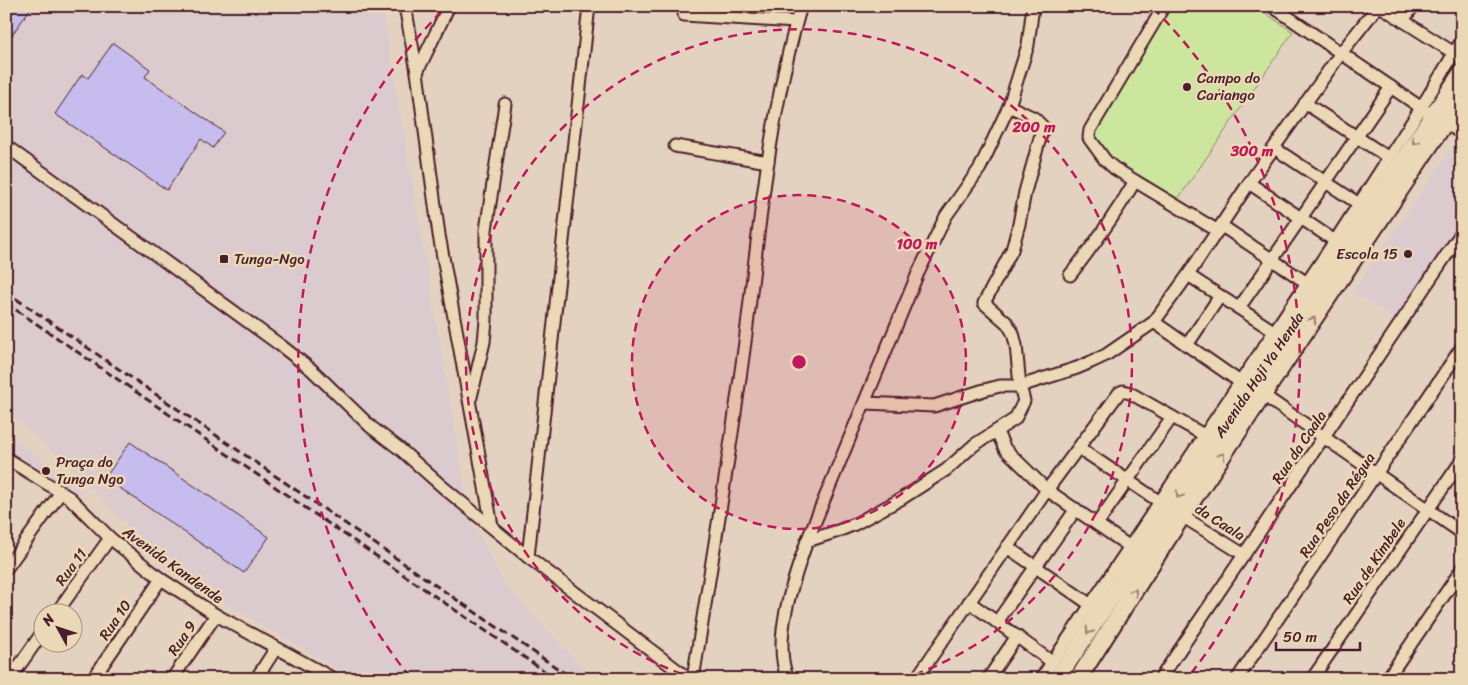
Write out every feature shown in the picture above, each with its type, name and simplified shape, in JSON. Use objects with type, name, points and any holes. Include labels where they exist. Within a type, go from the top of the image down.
[{"type":"main road","name":"Avenida Hoji Ya Henda","points":[[1057,679],[1135,550],[1462,72]]},
{"type":"main road","name":"Avenida Hoji Ya Henda","points":[[1080,678],[1182,516],[1263,395],[1433,115],[1462,97]]},
{"type":"street","points":[[406,6],[439,235],[492,526]]},
{"type":"street","points":[[417,72],[449,6]]},
{"type":"street","points":[[528,557],[589,6]]},
{"type":"street","points":[[693,679],[738,394],[768,162],[786,66],[801,6]]},
{"type":"street","points":[[788,679],[783,663],[782,644],[791,584],[900,315],[932,242],[953,204],[980,168],[1009,106],[1028,45],[1033,6]]},
{"type":"street","points":[[1164,6],[1090,130],[1088,138],[1105,160],[1135,181],[1220,228],[1272,259],[1307,283]]},
{"type":"street","points":[[1272,6],[1286,10],[1341,53],[1462,134]]},
{"type":"street","points":[[865,402],[934,406],[1000,386],[1020,386],[1077,368],[1106,355],[1154,322],[1305,103],[1341,53],[1379,6],[1454,53]]},
{"type":"street","points":[[1403,21],[1412,6]]},
{"type":"street","points":[[684,15],[796,22]]},
{"type":"street","points":[[1041,679],[1091,605],[1135,550],[1160,502],[1336,241],[1389,158],[1433,115],[1454,53],[1462,40]]},
{"type":"street","points":[[1239,308],[1391,87]]},
{"type":"street","points":[[1305,103],[1389,158]]},
{"type":"street","points":[[470,398],[484,342],[486,320],[486,230],[505,104]]},
{"type":"street","points":[[807,541],[838,532],[902,499],[946,470],[974,445],[1011,423],[1018,414],[1024,401],[1020,386],[1013,333],[1007,323],[984,303],[1012,250],[1025,192],[1043,127],[1034,118],[1009,106]]},
{"type":"street","points":[[6,146],[299,360],[337,392],[371,427],[528,557],[689,679]]},
{"type":"street","points":[[675,146],[768,162]]},
{"type":"street","points":[[1274,148],[1359,204]]},
{"type":"street","points":[[1070,275],[1117,211],[1135,181]]},
{"type":"street","points":[[1249,184],[1336,241]]},
{"type":"street","name":"Rua da Caala","points":[[1160,679],[1462,232]]},
{"type":"street","points":[[1188,275],[1275,332]]},
{"type":"street","points":[[1187,344],[1220,296]]},
{"type":"street","points":[[1154,322],[1240,382]]},
{"type":"street","name":"Rua Peso da Régua","points":[[1236,679],[1462,347]]},
{"type":"street","points":[[920,677],[969,602],[1047,490],[1121,392],[1130,393],[1204,436]]},
{"type":"street","points":[[1263,395],[1462,533]]},
{"type":"street","points":[[1097,524],[1172,417]]},
{"type":"street","points":[[997,432],[1005,449],[1047,490],[1135,550]]},
{"type":"street","points":[[1079,448],[1160,502]]},
{"type":"street","name":"Avenida Kandende","points":[[6,458],[62,492],[78,505],[110,538],[161,579],[216,615],[333,679]]},
{"type":"street","name":"Rua de Kimbele","points":[[1312,679],[1462,460]]},
{"type":"street","points":[[6,569],[62,492]]},
{"type":"street","points":[[997,622],[1076,509]]},
{"type":"street","name":"da Caala","points":[[1182,516],[1243,554]]},
{"type":"street","name":"Rua 11","points":[[64,602],[110,538]]},
{"type":"street","points":[[1007,547],[1091,605]]},
{"type":"street","points":[[1388,679],[1462,569]]},
{"type":"street","name":"Rua 10","points":[[93,679],[161,579]]},
{"type":"street","points":[[969,602],[1052,662]]},
{"type":"street","name":"Rua 9","points":[[172,679],[216,615]]},
{"type":"street","points":[[988,679],[1017,636]]},
{"type":"street","points":[[10,679],[32,647]]},
{"type":"street","points":[[256,679],[276,648]]},
{"type":"shaded area","points":[[6,6],[382,6],[470,518],[506,586],[593,679],[355,679],[162,567],[145,543],[66,463],[6,410]]},
{"type":"shaded area","name":"Escola 15","points":[[1456,142],[1462,145],[1462,218],[1394,319],[1354,291]]},
{"type":"shaded area","name":"Praça do Tunga Ngo","points":[[6,432],[81,491],[76,499],[6,452]]},
{"type":"green space","name":"Campo do Cariango","points":[[1172,6],[1255,6],[1293,32],[1178,199],[1084,142]]},
{"type":"building","points":[[6,6],[32,6],[6,44]]},
{"type":"building","points":[[113,43],[150,69],[145,77],[224,132],[213,148],[201,139],[167,190],[55,114],[82,74],[88,78]]},
{"type":"building","points":[[130,442],[269,537],[244,573],[105,478]]},
{"type":"railway","points":[[6,292],[573,679]]},
{"type":"railway","points":[[6,303],[556,679]]},
{"type":"place","name":"Campo do Cariango","points":[[1187,87]]},
{"type":"place","name":"Escola 15","points":[[1408,254]]},
{"type":"place","name":"Tunga-Ngo","points":[[224,259]]},
{"type":"place","name":"Praça do Tunga Ngo","points":[[46,471]]}]
